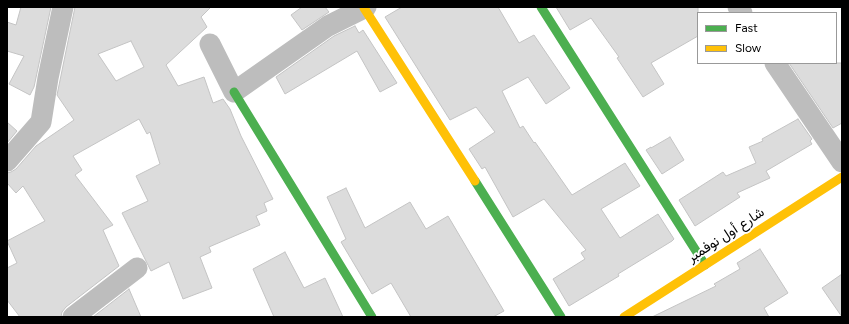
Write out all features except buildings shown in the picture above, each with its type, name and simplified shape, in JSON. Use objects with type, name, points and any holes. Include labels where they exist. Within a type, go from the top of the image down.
[{"type":"street","points":[[7,161],[41,122],[48,78],[63,7]]},
{"type":"street","points":[[540,7],[705,265]]},
{"type":"street","points":[[234,92],[328,26],[365,8],[561,317]]},
{"type":"street","points":[[210,44],[234,92],[372,317]]},
{"type":"street","points":[[776,64],[842,162]]},
{"type":"street","name":"شارع أول نوفمبر","points":[[624,317],[842,177]]},
{"type":"street","points":[[73,317],[137,268]]},
{"type":"traffic: fast","points":[[541,7],[705,265]]},
{"type":"traffic: fast","points":[[234,92],[372,317]]},
{"type":"traffic: fast","points":[[475,181],[561,317]]},
{"type":"traffic: slow","points":[[364,8],[475,181]]},
{"type":"traffic: slow","points":[[624,317],[842,177]]}]
